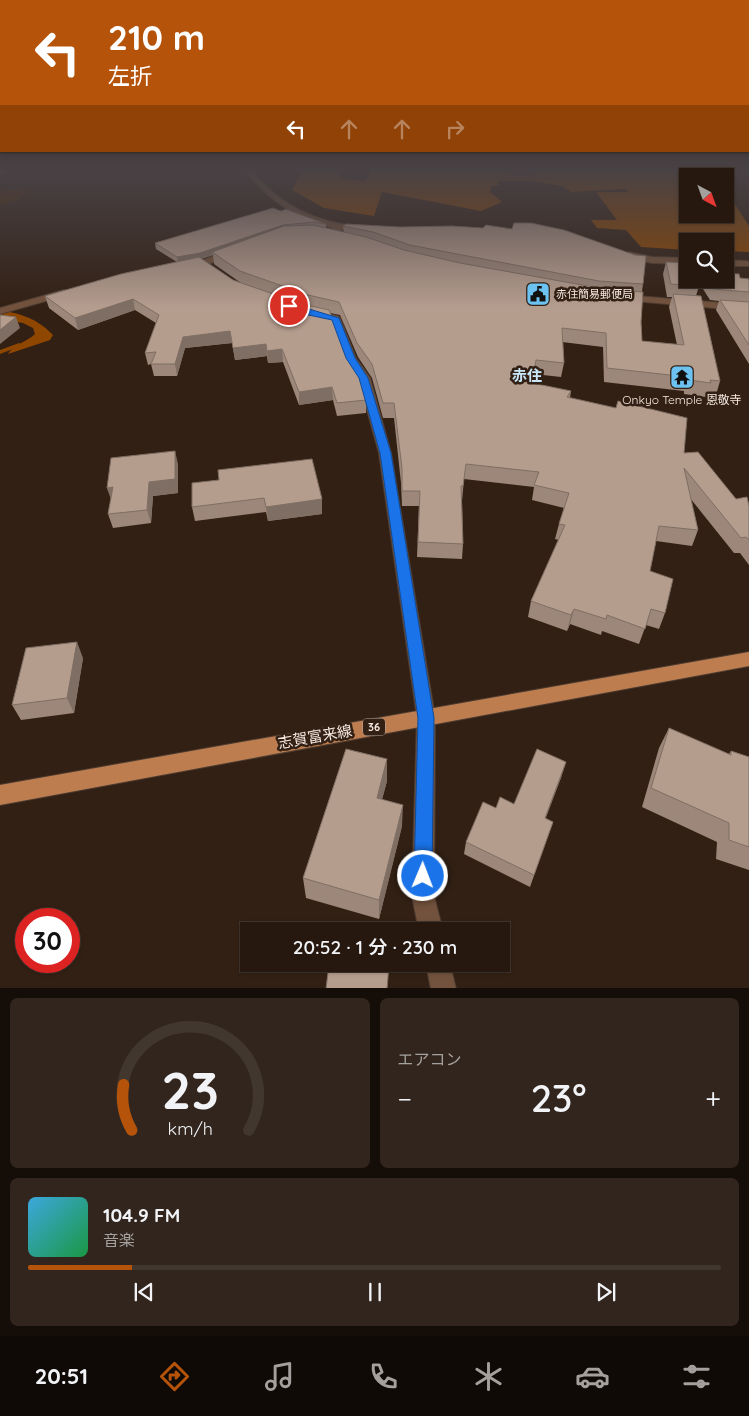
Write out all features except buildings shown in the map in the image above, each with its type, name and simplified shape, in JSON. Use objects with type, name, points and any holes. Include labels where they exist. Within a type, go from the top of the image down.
[{"type":"main road","name":"志賀富来線","points":[[0,795],[749,659]]},
{"type":"street","points":[[302,216],[315,222],[340,228],[372,230]]},
{"type":"street","points":[[340,228],[324,234],[340,239]]},
{"type":"street","points":[[175,268],[203,262],[242,249]]},
{"type":"street","points":[[618,253],[652,260],[679,261]]},
{"type":"street","points":[[203,262],[217,272]]},
{"type":"street","points":[[734,263],[747,264]]},
{"type":"street","points":[[0,311],[70,292]]},
{"type":"street","points":[[616,297],[749,308]]},
{"type":"street","points":[[298,309],[335,318],[351,358],[364,378],[385,453],[426,718],[422,896],[428,922]]},
{"type":"street","points":[[440,972],[444,988]]},
{"type":"shaded area","points":[[614,216],[679,216],[679,223],[734,223],[734,216],[743,216],[749,226],[749,252],[734,251],[734,233],[679,233],[679,249],[641,247],[626,230],[597,228],[591,220],[617,220]]},
{"type":"shaded area","points":[[0,310],[29,318],[53,335],[50,340],[8,354],[35,334],[33,328],[23,323],[0,319]]},
{"type":"waterway","points":[[0,352],[19,345]]},
{"type":"place","name":"赤住簡易郵便局","points":[[538,294]]},
{"type":"place","name":"Onkyo Temple 恩敬寺","points":[[682,377]]},
{"type":"district","name":"赤住","points":[[527,376]]},
{"type":"route","points":[[289,306],[306,312],[335,318],[351,358],[364,378],[385,453],[426,718],[423,876]]}]
